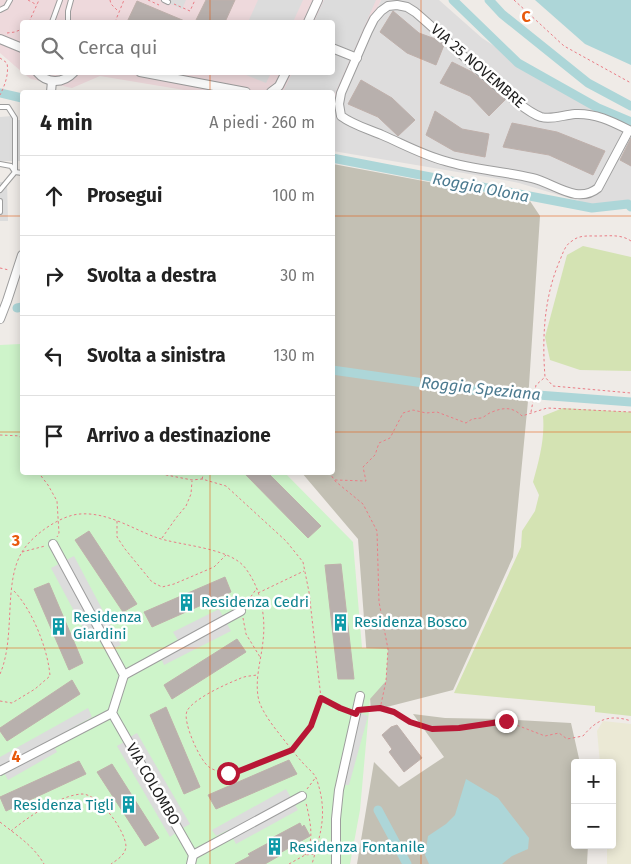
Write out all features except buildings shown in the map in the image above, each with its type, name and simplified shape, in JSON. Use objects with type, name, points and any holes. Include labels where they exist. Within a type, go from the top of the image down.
[{"type":"street","points":[[309,20],[318,0]]},
{"type":"street","name":"VIA 25 NOVEMBRE","points":[[388,6],[406,7],[416,12],[494,83],[529,111],[549,118],[589,114],[608,120],[630,131],[598,188],[592,194],[583,196],[532,178],[446,162],[341,116],[338,104],[340,93],[357,58],[374,19],[388,6]]},
{"type":"street","points":[[0,39],[20,47]]},
{"type":"street","points":[[335,49],[357,58]]},
{"type":"street","points":[[39,75],[44,79],[52,81],[66,79],[71,75]]},
{"type":"street","points":[[156,75],[235,90]]},
{"type":"street","points":[[274,90],[279,86],[284,75]]},
{"type":"street","points":[[51,90],[52,81]]},
{"type":"street","points":[[0,318],[8,301],[20,262]]},
{"type":"street","points":[[53,544],[124,674]]},
{"type":"street","points":[[0,771],[112,712],[124,674],[241,611]]},
{"type":"street","points":[[336,864],[336,819],[339,790],[360,696]]},
{"type":"street","name":"VIA COLOMBO","points":[[112,712],[193,855]]},
{"type":"street","points":[[191,864],[193,855],[302,796]]},
{"type":"lane","points":[[0,10],[6,7],[10,0]]},
{"type":"lane","points":[[53,20],[60,0]]},
{"type":"lane","points":[[68,20],[71,0]]},
{"type":"lane","points":[[0,107],[8,107],[16,118],[16,172],[0,190]]},
{"type":"lane","points":[[0,164],[11,166],[16,172],[20,173]]},
{"type":"lane","points":[[0,201],[0,212]]},
{"type":"path","points":[[28,0],[37,5]]},
{"type":"path","points":[[30,20],[39,0]]},
{"type":"path","points":[[110,0],[111,4],[118,11]]},
{"type":"path","points":[[116,20],[124,0]]},
{"type":"path","points":[[148,0],[162,6]]},
{"type":"path","points":[[168,2],[190,11],[194,0]]},
{"type":"path","points":[[514,0],[564,46],[631,83]]},
{"type":"path","points":[[0,58],[7,63],[8,68],[4,87],[0,95]]},
{"type":"path","points":[[631,241],[627,238],[614,236],[579,236],[571,241],[565,248],[550,287],[543,338],[545,377],[553,386],[631,393]]},
{"type":"path","points":[[531,413],[536,385],[545,377]]},
{"type":"path","points":[[335,482],[334,480],[366,481],[363,467],[375,455],[379,443],[390,438],[403,413],[413,410],[426,413],[437,412],[466,423],[473,418],[482,418],[493,411],[508,408],[516,410],[522,416],[547,408],[631,412]]},
{"type":"path","points":[[0,435],[20,436]]},
{"type":"path","points":[[40,475],[57,501],[57,522]]},
{"type":"path","points":[[166,475],[202,480],[226,486],[286,541],[303,562],[309,592],[321,698],[311,726],[292,750],[234,773],[215,770],[206,766],[194,743],[185,717],[191,706],[212,692],[240,678],[258,675]]},
{"type":"path","points":[[202,480],[203,475]]},
{"type":"path","points":[[331,475],[335,482],[363,504],[377,531],[380,602],[388,649],[386,680],[380,708]]},
{"type":"path","points":[[161,539],[186,506],[191,494],[192,480]]},
{"type":"path","points":[[0,674],[7,653],[15,571],[22,553],[41,530],[79,514],[99,516],[117,520],[161,539],[197,546],[226,555],[246,568],[257,588],[262,610],[263,640],[257,686],[260,702],[274,727],[316,777],[323,800],[323,824],[312,864]]},
{"type":"path","points":[[117,520],[117,537],[121,543],[152,582],[162,587],[174,584],[214,567],[226,555]]},
{"type":"path","points":[[258,594],[304,571]]},
{"type":"path","points":[[257,588],[241,611],[246,634],[260,658]]},
{"type":"path","points":[[0,701],[12,703],[50,676],[49,659],[44,643],[26,609],[12,590]]},
{"type":"path","points":[[321,698],[340,708],[357,712],[380,708],[394,712],[410,722],[432,729],[459,728],[506,721],[545,736],[559,733],[567,739],[583,736],[593,724],[608,718],[621,718],[631,721]]},
{"type":"path","points":[[305,855],[311,847],[312,832],[306,804],[302,796],[316,777]]},
{"type":"path","points":[[11,831],[25,819],[61,800],[82,794],[92,796],[102,804],[120,828],[124,840],[126,848],[121,856],[111,864]]},
{"type":"path","points":[[0,822],[26,842],[38,854],[44,864]]},
{"type":"path","points":[[289,864],[305,855],[314,854]]},
{"type":"shaded area","points":[[0,0],[381,0],[335,103],[335,90],[184,90],[100,76],[72,88],[31,79],[26,75],[335,75],[335,20],[20,20],[20,70],[0,53]]},
{"type":"shaded area","points":[[162,0],[186,0],[182,9]]},
{"type":"shaded area","points":[[258,0],[303,0],[294,20],[249,20]]},
{"type":"shaded area","points":[[324,0],[376,0],[335,93],[335,90],[284,90],[291,75],[335,75],[335,20],[315,20]]},
{"type":"shaded area","points":[[381,0],[439,0],[482,38],[571,97],[631,124],[631,204],[623,202],[592,205],[519,183],[335,151],[335,103]]},
{"type":"shaded area","points":[[246,75],[270,75],[266,83]]},
{"type":"shaded area","points":[[12,116],[12,120],[20,120],[20,161],[0,161],[0,117]]},
{"type":"shaded area","points":[[335,164],[530,201],[540,216],[528,401],[513,557],[453,690],[371,711],[358,539],[304,475],[335,475]]},
{"type":"shaded area","points":[[0,182],[7,182],[8,221],[0,221]]},
{"type":"shaded area","points":[[74,556],[121,645],[114,648],[106,633],[90,641],[51,568]]},
{"type":"shaded area","points":[[219,609],[231,631],[164,665],[161,658],[182,647],[173,632]]},
{"type":"shaded area","points":[[88,708],[92,717],[51,740],[57,752],[8,780],[0,765],[0,757]]},
{"type":"shaded area","points":[[361,713],[368,716],[349,785],[343,785]]},
{"type":"shaded area","points":[[413,714],[445,718],[571,723],[579,759],[571,759],[571,849],[588,849],[587,864],[357,864],[374,762],[399,787],[444,757]]},
{"type":"shaded area","points":[[603,721],[631,724],[631,864],[607,864],[607,849],[616,849],[616,759],[600,759],[597,731]]},
{"type":"shaded area","points":[[137,733],[190,824],[183,828],[130,737]]},
{"type":"shaded area","points":[[124,742],[177,832],[170,837],[117,746]]},
{"type":"shaded area","points":[[286,789],[298,810],[236,844],[228,830],[216,836],[212,830]]},
{"type":"green space","points":[[583,246],[631,257],[631,371],[580,370],[550,360],[545,337],[567,255]]},
{"type":"green space","points":[[20,344],[20,475],[287,475],[353,542],[362,648],[388,649],[386,681],[370,699],[360,810],[350,864],[0,864],[0,345]]},
{"type":"green space","points":[[563,408],[631,412],[631,716],[595,712],[595,706],[454,693],[521,547],[522,531],[535,511],[539,495],[533,482],[542,441],[543,416]]},
{"type":"water","points":[[535,0],[631,0],[631,65],[585,44]]},
{"type":"water","points":[[466,779],[498,798],[529,838],[528,849],[512,856],[502,864],[429,864],[425,855],[428,836],[446,824],[455,815]]},
{"type":"waterway","points":[[453,0],[518,63],[598,108],[631,122]]},
{"type":"waterway","points":[[489,0],[502,14],[588,83],[631,106]]},
{"type":"waterway","name":"Roggia Olona","points":[[0,93],[20,98]]},
{"type":"waterway","name":"Roggia Olona","points":[[335,159],[592,208],[628,204],[631,207]]},
{"type":"waterway","name":"Roggia Speziana","points":[[335,370],[473,390],[631,402]]},
{"type":"waterway","points":[[378,810],[407,864]]},
{"type":"place","name":"Residenza Cedri","points":[[187,602]]},
{"type":"place","name":"Residenza Bosco","points":[[340,622]]},
{"type":"place","name":"Residenza Giardini","points":[[59,626]]},
{"type":"place","name":"Residenza Tigli","points":[[128,805]]},
{"type":"place","name":"Residenza Fontanile","points":[[275,847]]},
{"type":"route","points":[[228,773],[234,773],[251,767],[292,750],[311,726],[321,698],[356,714],[358,710],[380,708],[394,712],[410,722],[432,729],[459,728],[506,721]]}]
